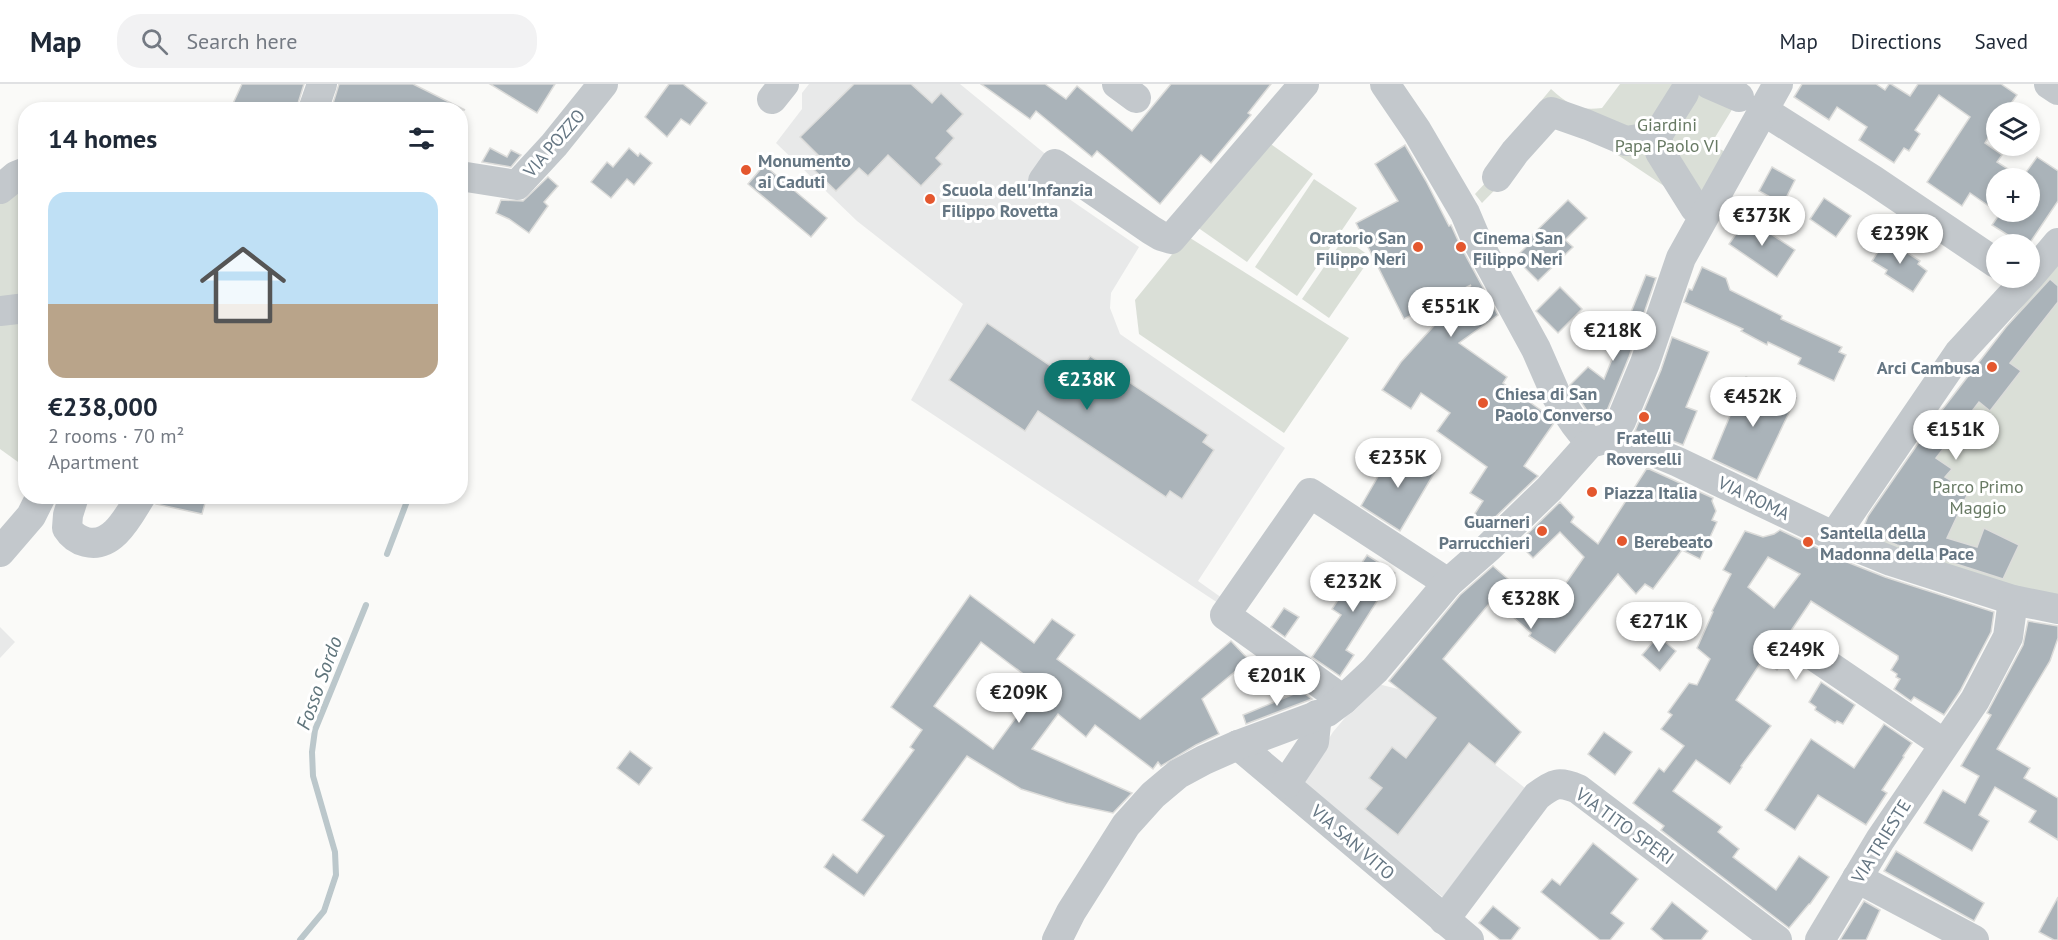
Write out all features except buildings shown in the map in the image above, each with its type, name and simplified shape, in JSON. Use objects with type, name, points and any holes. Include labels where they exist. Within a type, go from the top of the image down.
[{"type":"street","points":[[316,102],[322,84]]},
{"type":"street","name":"VIA POZZO","points":[[468,177],[517,185],[555,145],[603,84]]},
{"type":"street","points":[[1043,181],[1055,164],[1151,230],[1161,236],[1171,238],[1304,84]]},
{"type":"street","points":[[1385,84],[1418,131],[1465,213],[1476,239],[1536,349],[1557,396],[1575,424],[1599,440]]},
{"type":"street","points":[[1057,940],[1071,912],[1126,825],[1153,795],[1178,774],[1238,745],[1327,712],[1343,700],[1376,670],[1438,578],[1489,547],[1599,440],[1622,421],[1645,363],[1681,258],[1735,159],[1751,104],[1778,84]]},
{"type":"street","points":[[2049,84],[2058,90]]},
{"type":"street","points":[[1497,177],[1515,152],[1551,112],[1626,141],[1657,136],[1696,88],[1751,104],[1873,180],[1986,256]]},
{"type":"street","points":[[1657,136],[1660,152],[1695,208]]},
{"type":"street","points":[[0,189],[18,175]]},
{"type":"street","points":[[2040,262],[2058,243]]},
{"type":"street","points":[[1834,536],[1959,353],[2016,288]]},
{"type":"street","points":[[0,311],[18,309]]},
{"type":"street","name":"VIA ROMA","points":[[1599,440],[1654,452],[1891,561],[2013,600],[2058,609]]},
{"type":"street","points":[[1343,700],[1225,615],[1310,493],[1438,578]]},
{"type":"street","points":[[0,552],[31,516],[37,504]]},
{"type":"street","points":[[71,504],[67,528],[78,539],[95,544],[114,534],[135,504]]},
{"type":"street","name":"VIA TRIESTE","points":[[1820,940],[1857,878],[1975,700],[2008,638],[2013,600]]},
{"type":"street","points":[[1801,647],[1944,744]]},
{"type":"street","points":[[1278,777],[1314,742],[1317,715]]},
{"type":"street","name":"VIA SAN VITO","points":[[1238,745],[1469,940]]},
{"type":"street","name":"VIA TITO SPERI","points":[[1444,920],[1537,796],[1551,785],[1564,783],[1578,789],[1777,940]]},
{"type":"street","points":[[1857,878],[1974,940]]},
{"type":"shaded area","points":[[809,84],[960,84],[1049,157],[1043,181],[1139,247],[1111,293],[1110,308],[1120,334],[1285,448],[1198,581],[1222,598],[1218,603],[911,400],[963,304],[857,221],[776,143],[802,109],[802,93]]},
{"type":"shaded area","points":[[0,627],[15,642],[0,658]]},
{"type":"shaded area","points":[[1376,681],[1398,689],[1529,791],[1445,899],[1300,784],[1333,732]]},
{"type":"green space","name":"Giardini Papa Paolo VI","points":[[1620,84],[1675,84],[1736,103],[1711,144],[1727,153],[1697,204],[1682,198],[1564,119],[1482,203],[1475,194],[1488,180],[1509,139],[1551,89],[1574,106],[1594,109],[1602,108]]},
{"type":"green space","points":[[1265,140],[1313,174],[1247,262],[1197,227]]},
{"type":"green space","points":[[1314,179],[1357,208],[1297,296],[1255,267]]},
{"type":"green space","points":[[18,190],[18,462],[0,449],[0,199]]},
{"type":"green space","points":[[1187,236],[1349,338],[1284,433],[1139,334],[1135,300]]},
{"type":"green space","points":[[1344,238],[1371,257],[1329,318],[1302,299]]},
{"type":"green space","name":"Parco Primo Maggio","points":[[2058,260],[2058,597],[2018,587],[1860,536],[1870,512],[1932,423],[2036,288],[2040,288],[2040,283]]},
{"type":"waterway","name":"Fosso Sordo","points":[[387,554],[406,504]]},
{"type":"waterway","name":"Fosso Sordo","points":[[300,940],[324,911],[336,875],[335,852],[313,776],[312,752],[315,730],[366,605]]},
{"type":"place","name":"Monumento ai Caduti","points":[[746,170]]},
{"type":"place","name":"Scuola dell'Infanzia Filippo Rovetta","points":[[930,199]]},
{"type":"place","name":"Oratorio San Filippo Neri","points":[[1418,247]]},
{"type":"place","name":"Cinema San Filippo Neri","points":[[1461,247]]},
{"type":"place","name":"Arci Cambusa","points":[[1992,367]]},
{"type":"place","name":"Chiesa di San Paolo Converso","points":[[1483,403]]},
{"type":"place","name":"Fratelli Roverselli","points":[[1644,417]]},
{"type":"place","name":"Piazza Italia","points":[[1592,492]]},
{"type":"place","name":"Guarneri Parrucchieri","points":[[1542,531]]},
{"type":"place","name":"Berebeato","points":[[1622,541]]},
{"type":"place","name":"Santella della Madonna della Pace","points":[[1808,542]]}]
